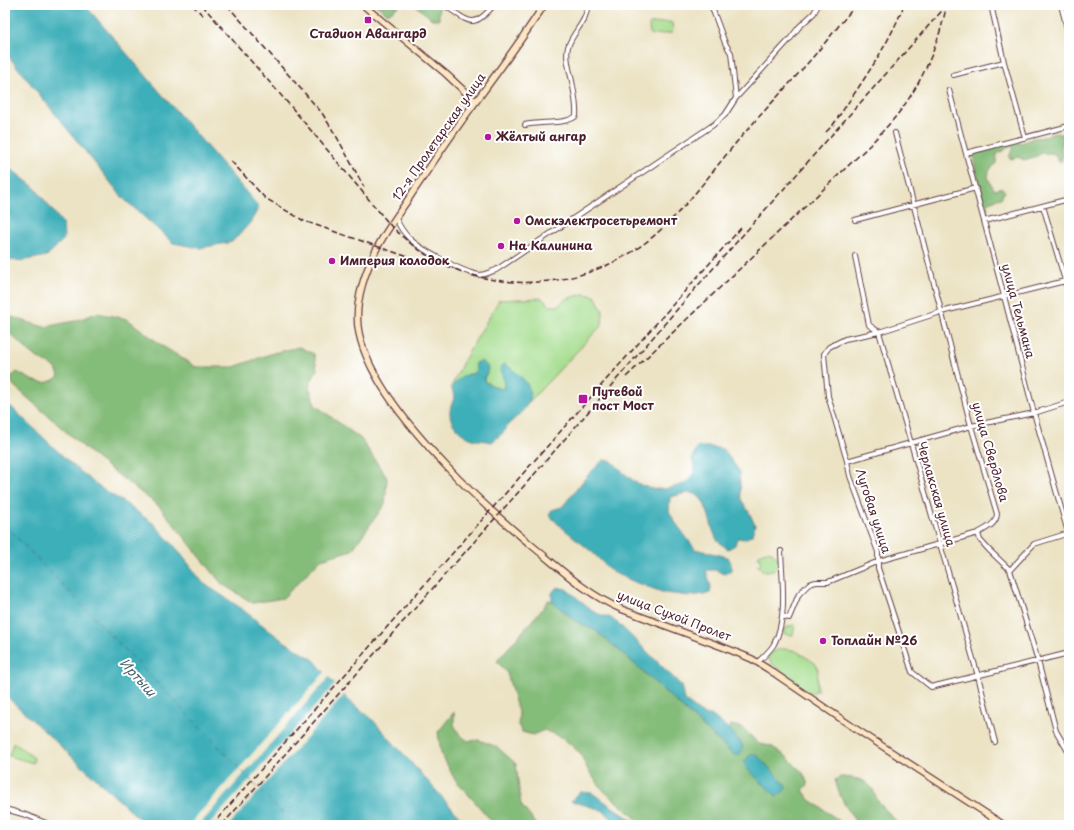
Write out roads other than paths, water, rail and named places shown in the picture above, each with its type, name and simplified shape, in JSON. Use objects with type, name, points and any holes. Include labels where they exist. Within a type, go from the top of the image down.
[{"type":"main road","points":[[363,5],[476,101]]},
{"type":"main road","name":"12-я Пролетарская улица","points":[[362,286],[378,246],[476,101],[513,51],[544,5]]},
{"type":"main road","name":"улица Сухой Пролет","points":[[362,286],[358,303],[358,322],[362,342],[370,363],[399,410],[430,450],[502,522],[599,598],[621,609],[728,649],[758,662],[889,751],[1004,825]]},
{"type":"street","points":[[444,5],[463,18],[474,21],[479,20],[494,5]]},
{"type":"street","points":[[525,125],[542,122],[554,122],[575,117],[575,100],[568,60],[568,48],[571,39],[588,11],[587,5]]},
{"type":"street","points":[[711,5],[725,43],[731,53],[736,98]]},
{"type":"street","points":[[396,219],[407,237],[422,249],[459,268],[472,273],[485,275],[502,266],[713,125],[725,115],[736,98],[790,39],[799,27],[814,13],[818,5]]},
{"type":"street","points":[[991,5],[1004,62],[1025,138]]},
{"type":"street","points":[[1061,5],[1069,36]]},
{"type":"street","points":[[953,76],[1004,62]]},
{"type":"street","name":"улица Тельмана","points":[[949,90],[1034,412],[1069,534]]},
{"type":"street","points":[[966,153],[1069,126]]},
{"type":"street","name":"улица Свердлова","points":[[782,616],[789,618],[799,594],[809,584],[816,582],[828,582],[879,561],[978,533],[994,523],[996,520],[996,514],[941,312],[895,132]]},
{"type":"street","points":[[855,220],[976,188]]},
{"type":"street","points":[[984,221],[1069,199]]},
{"type":"street","points":[[1043,206],[1067,280],[1069,294]]},
{"type":"street","name":"Черлакская улица","points":[[855,256],[869,325],[879,332],[978,676],[995,742]]},
{"type":"street","points":[[879,332],[941,312],[1067,280]]},
{"type":"street","name":"Луговая улица","points":[[879,332],[845,339],[829,347],[824,354],[828,396],[848,461],[850,476],[878,552],[878,568],[912,672],[931,687],[978,676]]},
{"type":"street","points":[[848,461],[972,426],[1034,412],[1069,402]]},
{"type":"street","points":[[978,533],[980,540],[1010,570],[1038,661],[1056,732],[1069,753]]},
{"type":"street","points":[[1010,570],[1034,544],[1069,534]]},
{"type":"street","points":[[758,662],[774,644],[782,616],[783,601],[781,550]]},
{"type":"street","points":[[978,676],[1069,653]]},
{"type":"street","points":[[5,809],[26,815],[51,825]]},
{"type":"water","points":[[5,5],[85,5],[259,207],[250,223],[232,242],[200,248],[173,243],[123,198],[5,52]]},
{"type":"water","points":[[5,164],[35,188],[63,224],[64,239],[47,256],[20,261],[5,259]]},
{"type":"water","points":[[481,361],[488,367],[484,378],[485,382],[503,389],[505,382],[500,370],[501,366],[505,364],[524,380],[530,391],[528,403],[508,424],[503,433],[492,442],[475,440],[466,436],[456,427],[451,420],[450,415],[454,397],[451,387],[462,376],[475,373],[476,363]]},
{"type":"water","name":"Иртыш","points":[[5,401],[68,461],[99,487],[122,501],[154,524],[178,550],[203,583],[238,606],[279,638],[314,660],[347,699],[371,718],[467,825],[146,825],[5,695]]},
{"type":"water","points":[[697,447],[723,449],[739,471],[741,499],[755,525],[752,535],[745,539],[737,538],[735,545],[728,549],[718,541],[715,536],[705,506],[698,495],[690,493],[670,497],[669,511],[675,522],[695,549],[728,557],[731,563],[731,570],[725,574],[715,570],[706,570],[711,587],[710,593],[690,596],[665,593],[612,572],[592,552],[549,515],[552,510],[562,507],[588,475],[603,460],[612,461],[637,483],[652,489],[676,487],[687,483],[695,470],[692,459]]},
{"type":"water","points":[[557,587],[566,589],[596,613],[611,618],[620,625],[681,685],[684,700],[704,715],[711,715],[729,729],[741,743],[743,748],[739,755],[734,755],[625,655],[596,631],[577,622],[552,601],[552,593]]},
{"type":"water","points":[[751,754],[756,754],[785,784],[786,788],[783,792],[777,796],[775,795],[746,768],[744,762]]},
{"type":"water","points":[[580,792],[592,793],[639,825],[619,825],[602,810],[571,801]]},
{"type":"railway","points":[[192,5],[205,17]]},
{"type":"railway","points":[[202,5],[293,109],[391,226],[401,235],[428,256],[460,271],[486,278],[514,282],[542,282],[569,278],[596,270],[621,258],[659,232],[696,193],[741,137],[812,58],[856,5]]},
{"type":"railway","points":[[227,5],[322,113],[364,187]]},
{"type":"railway","points":[[826,132],[833,125],[872,67],[889,37],[904,5]]},
{"type":"railway","points":[[222,825],[531,478],[694,290],[947,5]]},
{"type":"railway","points":[[626,377],[870,145],[891,122],[914,91],[928,64],[943,22],[946,8]]},
{"type":"railway","points":[[231,161],[265,198],[304,221],[408,257],[439,266]]},
{"type":"railway","points":[[212,825],[741,228]]},
{"type":"place","name":"Стадион Авангард","points":[[368,20]]},
{"type":"place","name":"Жёлтый ангар","points":[[488,137]]},
{"type":"place","name":"Омскэлектросетьремонт","points":[[517,221]]},
{"type":"place","name":"На Калинина","points":[[501,246]]},
{"type":"place","name":"Империя колодок","points":[[332,261]]},
{"type":"place","name":"Путевой пост Мост","points":[[583,399]]},
{"type":"place","name":"Топлайн №26","points":[[823,641]]}]
